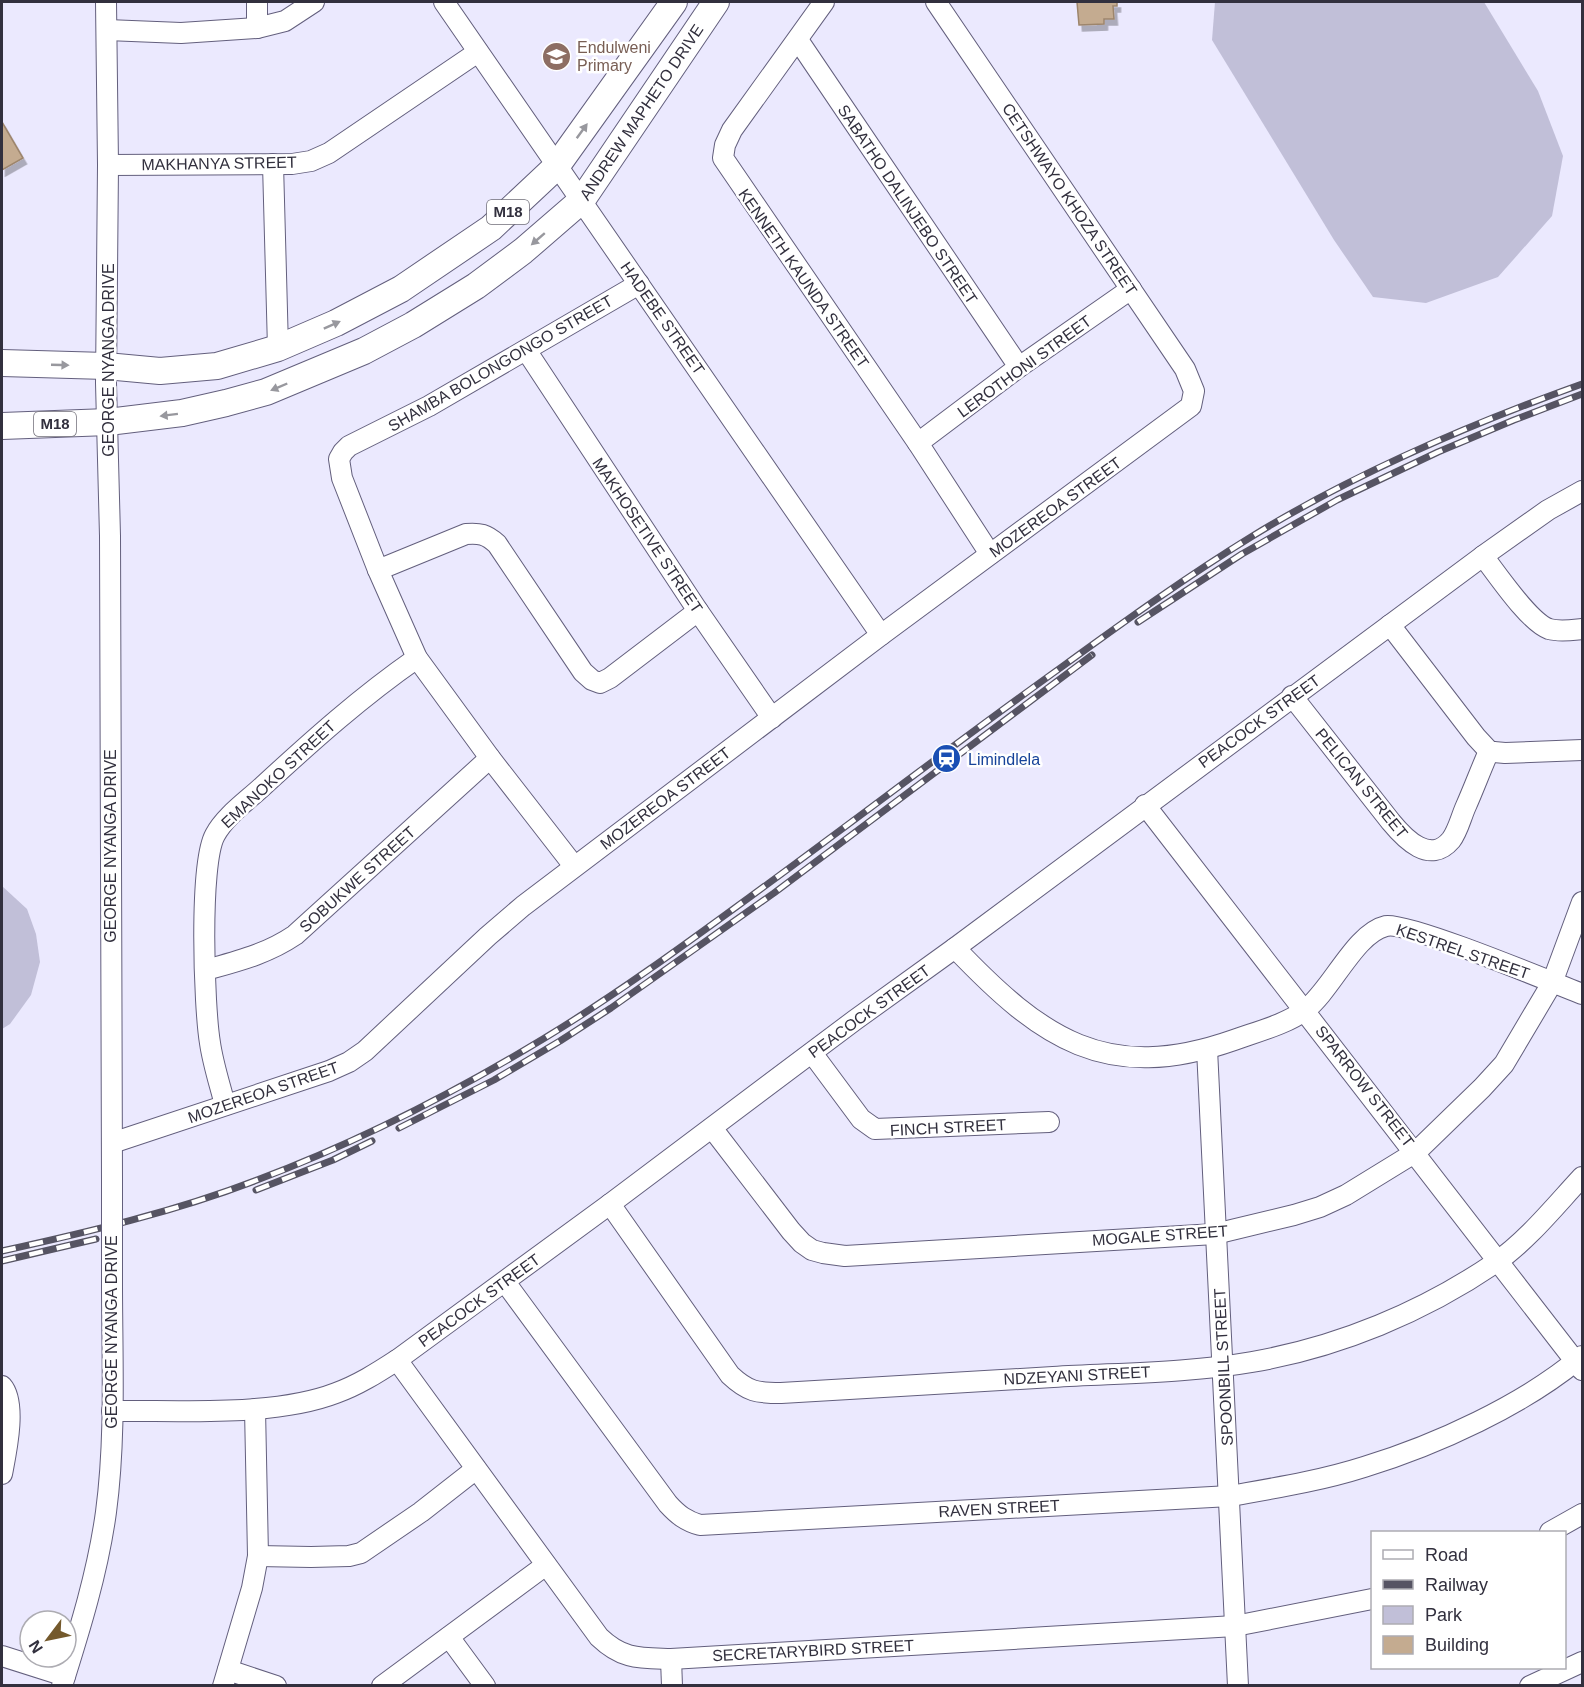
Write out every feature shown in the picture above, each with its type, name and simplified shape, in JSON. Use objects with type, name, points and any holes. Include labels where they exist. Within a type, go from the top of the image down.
[{"type":"main road","name":"M18","points":[[2,363],[106,366],[160,371],[217,366],[278,348],[336,323],[401,289],[447,260],[491,228],[556,167],[674,2]]},
{"type":"main road","name":"ANDREW MAPHETO DRIVE","points":[[2,426],[108,422],[182,413],[226,403],[266,392],[364,351],[413,325],[476,286],[523,251],[582,200],[716,2]]},
{"type":"street","name":"GEORGE NYANGA DRIVE","points":[[64,1681],[92,1584],[102,1538],[110,1475],[112,1143],[110,536],[106,366],[108,165],[106,2]]},
{"type":"street","points":[[257,2],[257,28]]},
{"type":"street","points":[[106,30],[181,33],[257,28],[285,21],[314,2]]},
{"type":"street","name":"HADEBE STREET","points":[[444,2],[881,635]]},
{"type":"street","name":"KENNETH KAUNDA STREET","points":[[825,2],[732,130],[725,145],[723,158],[918,443],[990,554]]},
{"type":"street","name":"CETSHWAYO KHOZA STREET","points":[[936,2],[1185,369],[1194,392],[1194,399]]},
{"type":"street","name":"SABATHO DALINJEBO STREET","points":[[798,40],[1019,367]]},
{"type":"street","name":"MAKHANYA STREET","points":[[108,165],[292,164],[311,161],[329,153],[478,52]]},
{"type":"street","points":[[273,164],[278,348]]},
{"type":"street","name":"SHAMBA BOLONGONGO STREET","points":[[574,866],[490,758],[417,658],[378,570],[342,478],[339,459],[342,452],[359,441],[429,406],[639,284]]},
{"type":"street","name":"LEROTHONI STREET","points":[[918,443],[1019,367],[1131,289]]},
{"type":"street","name":"MAKHOSETIVE STREET","points":[[526,350],[698,611],[772,718]]},
{"type":"street","name":"MOZEREOA STREET","points":[[112,1143],[312,1077],[349,1062],[365,1051],[503,922],[574,866],[990,554],[1184,413],[1194,399]]},
{"type":"street","name":"PEACOCK STREET","points":[[111,1411],[255,1409],[335,1394],[362,1382],[397,1360],[505,1282],[1482,556],[1548,510],[1582,491]]},
{"type":"street","points":[[378,570],[466,534],[480,532],[497,544],[583,672],[592,680],[600,683],[610,678],[698,611]]},
{"type":"street","points":[[1482,556],[1530,616],[1540,625],[1555,630],[1582,629]]},
{"type":"street","points":[[1390,625],[1489,751],[1505,753],[1582,750]]},
{"type":"street","name":"EMANOKO STREET","points":[[225,1105],[210,1045],[206,970],[207,871],[210,849],[215,835],[240,808],[331,723],[417,658]]},
{"type":"street","name":"PELICAN STREET","points":[[1292,696],[1390,822],[1405,839],[1416,847],[1426,850],[1436,850],[1450,840],[1489,751]]},
{"type":"street","name":"SOBUKWE STREET","points":[[206,970],[261,954],[295,935],[490,758]]},
{"type":"street","name":"SPARROW STREET","points":[[1145,805],[1416,1152],[1497,1262],[1580,1362]]},
{"type":"street","name":"MOGALE STREET","points":[[712,1128],[791,1231],[812,1250],[824,1254],[845,1256],[1215,1234],[1294,1215],[1320,1207],[1346,1195],[1416,1152],[1482,1089],[1504,1064],[1552,983],[1582,902]]},
{"type":"street","name":"KESTREL STREET","points":[[955,948],[1004,998],[1050,1032],[1097,1051],[1143,1058],[1207,1049],[1263,1029],[1306,1010],[1360,944],[1386,926],[1396,926],[1447,943],[1582,994]]},
{"type":"street","name":"SPOONBILL STREET","points":[[1207,1049],[1238,1686]]},
{"type":"street","name":"FINCH STREET","points":[[812,1053],[861,1119],[875,1129],[1049,1122]]},
{"type":"street","name":"NDZEYANI STREET","points":[[610,1204],[730,1375],[751,1391],[792,1393],[1223,1365],[1252,1362],[1294,1353],[1345,1339],[1386,1323],[1463,1284],[1497,1262],[1536,1227],[1582,1177]]},
{"type":"street","name":"RAVEN STREET","points":[[505,1282],[668,1504],[688,1521],[700,1525],[1230,1496],[1296,1484],[1364,1467],[1421,1446],[1483,1419],[1580,1362]]},
{"type":"street","name":"SECRETARYBIRD STREET","points":[[397,1360],[599,1637],[620,1653],[637,1658],[671,1659],[1235,1626],[1322,1611],[1371,1599]]},
{"type":"street","points":[[2,1386],[7,1394],[9,1407],[2,1474]]},
{"type":"street","points":[[255,1409],[258,1556],[252,1588],[225,1678],[276,1686]]},
{"type":"street","points":[[258,1556],[349,1556],[361,1553],[421,1512],[476,1469]]},
{"type":"street","points":[[1553,1531],[1582,1514]]},
{"type":"street","points":[[382,1686],[546,1565]]},
{"type":"street","points":[[449,1637],[485,1686]]},
{"type":"street","points":[[2,1656],[64,1681]]},
{"type":"street","points":[[671,1659],[672,1686]]},
{"type":"street","points":[[1530,1686],[1582,1662]]},
{"type":"green space","points":[[1215,2],[1484,2],[1538,91],[1563,156],[1552,216],[1498,277],[1426,303],[1373,297],[1334,240],[1212,40]]},
{"type":"green space","points":[[2,886],[27,909],[36,934],[40,962],[31,995],[10,1024],[2,1029]]},
{"type":"building","points":[[1077,2],[1117,2],[1117,6],[1113,6],[1114,19],[1104,19],[1104,24],[1079,25]]},
{"type":"building","points":[[2,122],[23,158],[2,170]]},
{"type":"railway","points":[[2,1251],[131,1220],[226,1191],[294,1166],[367,1134],[474,1079],[572,1021],[658,964],[1109,632],[1251,537],[1371,471],[1497,416],[1582,384]]},
{"type":"railway","points":[[1138,622],[1242,554],[1337,500],[1438,452],[1582,394]]},
{"type":"railway","points":[[399,1128],[494,1080],[611,1008],[774,893],[1092,655]]},
{"type":"railway","points":[[256,1190],[333,1160],[372,1141]]},
{"type":"railway","points":[[2,1261],[96,1239]]},
{"type":"place","name":"Endulweni Primary","points":[[556,56]]},
{"type":"place","name":"Limindlela","points":[[947,759]]}]
